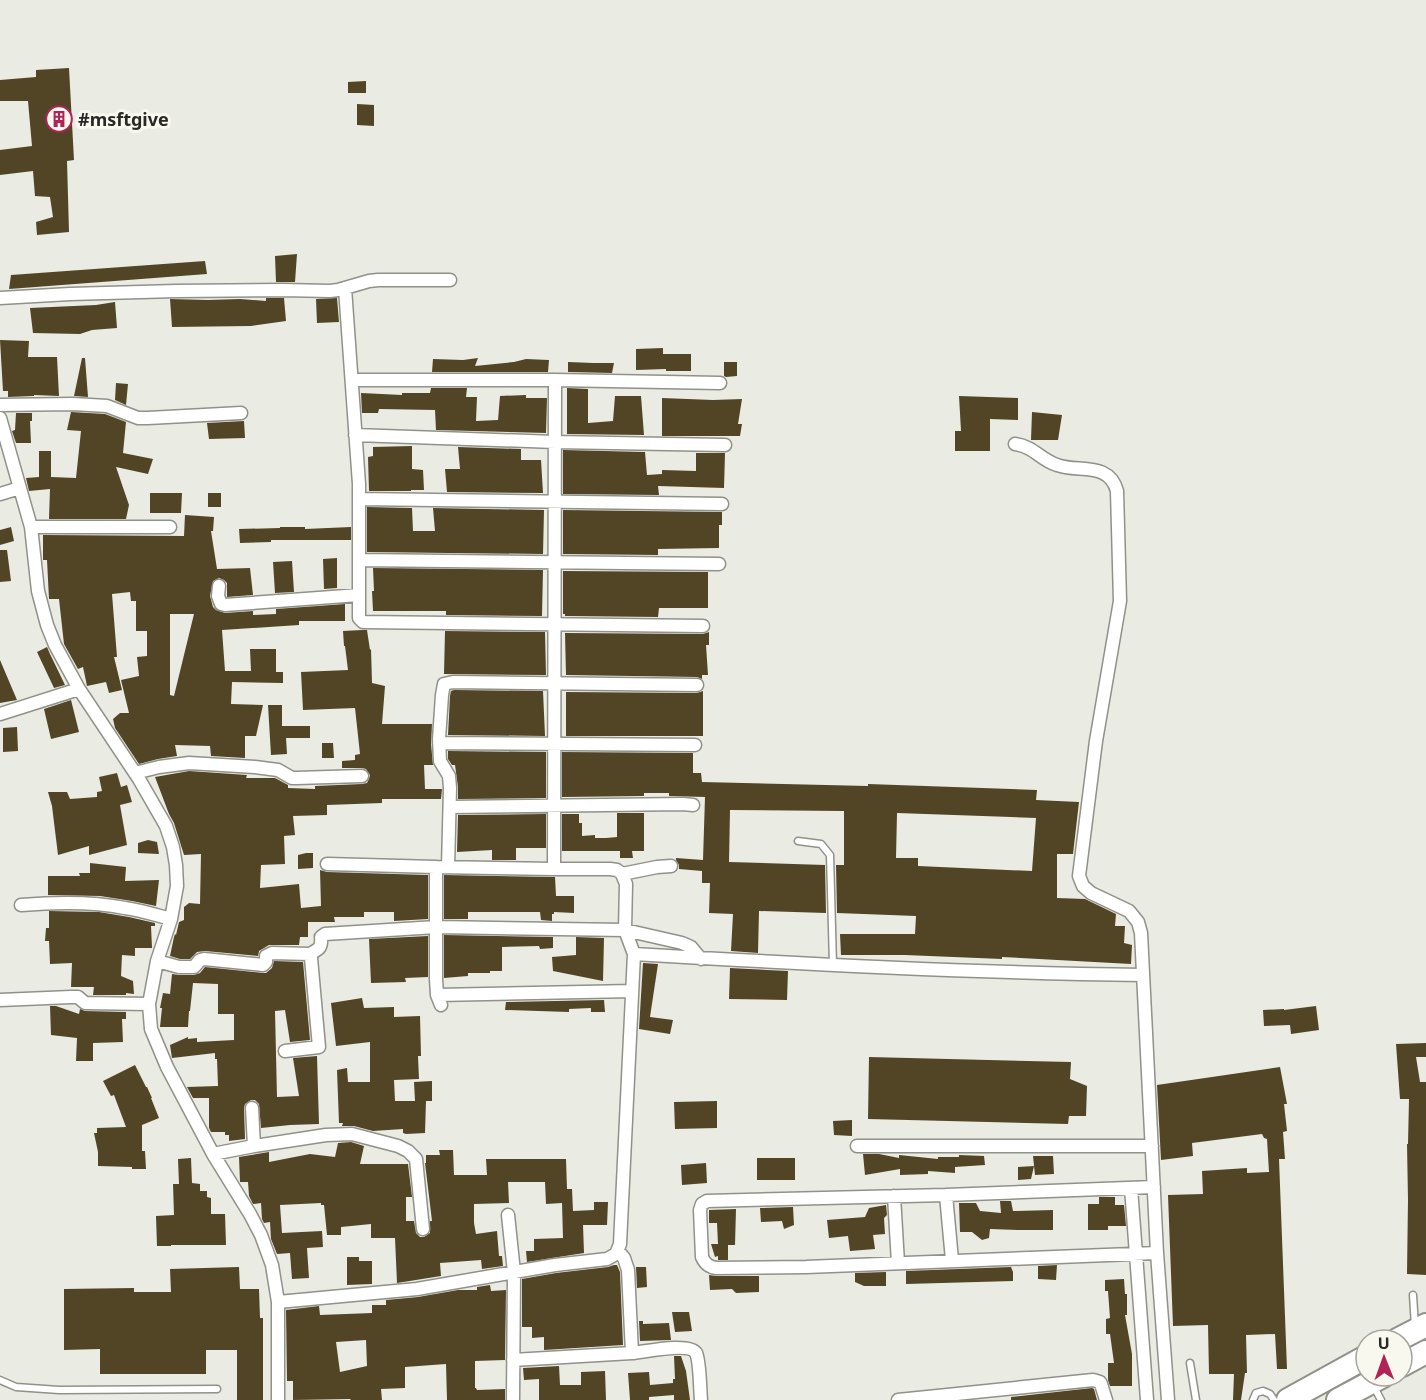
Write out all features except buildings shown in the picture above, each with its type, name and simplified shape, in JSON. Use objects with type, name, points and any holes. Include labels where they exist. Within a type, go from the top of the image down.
[{"type":"highway","points":[[1300,1397],[1354,1364]]},
{"type":"highway","points":[[1338,1400],[1379,1389]]},
{"type":"street","points":[[0,298],[176,291],[330,291],[378,280],[450,280]]},
{"type":"street","points":[[345,288],[358,499],[360,618],[363,622],[703,626]]},
{"type":"street","points":[[351,380],[720,383]]},
{"type":"street","points":[[554,869],[555,381]]},
{"type":"street","points":[[0,405],[107,406],[138,418],[241,413]]},
{"type":"street","points":[[0,418],[31,527],[38,591],[46,625],[79,688],[135,773],[166,826],[174,848],[177,886],[171,919],[157,961],[149,1004],[151,1029],[167,1067],[213,1154],[261,1235],[272,1265],[278,1302],[278,1400]]},
{"type":"street","points":[[355,435],[724,445]]},
{"type":"street","points":[[1015,444],[1026,445],[1040,457],[1057,466],[1100,471],[1115,484],[1117,491],[1120,601],[1096,741],[1079,876],[1083,886],[1091,893],[1129,911],[1138,922],[1141,933],[1168,1400]]},
{"type":"street","points":[[0,494],[20,488]]},
{"type":"street","points":[[358,499],[722,504]]},
{"type":"street","points":[[31,527],[170,527]]},
{"type":"street","points":[[359,560],[718,564]]},
{"type":"street","points":[[219,586],[219,600],[225,605],[359,595]]},
{"type":"street","points":[[632,991],[439,1000],[436,979],[436,927],[450,807],[449,776],[440,761],[439,743],[444,684],[453,682],[697,685]]},
{"type":"street","points":[[0,714],[79,688]]},
{"type":"street","points":[[439,743],[695,745]]},
{"type":"street","points":[[135,773],[189,763],[278,770],[296,778],[362,776]]},
{"type":"street","points":[[450,807],[683,804],[693,806]]},
{"type":"street","points":[[278,1302],[417,1289],[555,1265],[607,1259],[618,1251],[620,1244],[634,954],[625,930],[626,884],[622,874],[610,869],[327,864]]},
{"type":"street","points":[[622,874],[671,866]]},
{"type":"street","points":[[21,905],[56,902],[98,904],[171,919]]},
{"type":"street","points":[[157,961],[187,968],[194,967],[204,959],[263,965],[266,962],[266,956],[272,953],[310,954],[320,949],[321,937],[325,934],[436,927],[625,930],[682,943],[691,947],[701,959]]},
{"type":"street","points":[[285,1051],[319,1047],[310,954]]},
{"type":"street","points":[[634,954],[855,967],[1143,975]]},
{"type":"street","points":[[0,1000],[78,997],[85,1003],[149,1004]]},
{"type":"street","points":[[252,1108],[254,1146]]},
{"type":"street","points":[[213,1154],[326,1135],[352,1134],[398,1146],[408,1151],[416,1159],[423,1228]]},
{"type":"street","points":[[857,1146],[1152,1146]]},
{"type":"street","points":[[1154,1187],[707,1201],[702,1204],[700,1210],[702,1257],[710,1267],[716,1268],[806,1267],[1158,1253]]},
{"type":"street","points":[[1131,1188],[1147,1400]]},
{"type":"street","points":[[946,1195],[952,1260]]},
{"type":"street","points":[[894,1196],[898,1263]]},
{"type":"street","points":[[508,1215],[514,1272],[513,1400]]},
{"type":"street","points":[[618,1251],[624,1258],[628,1270],[632,1353]]},
{"type":"street","points":[[513,1360],[688,1348],[693,1350],[697,1356],[701,1400]]},
{"type":"street","points":[[898,1400],[1093,1380],[1100,1382],[1106,1400]]},
{"type":"lane","points":[[798,841],[821,844],[830,855],[833,965]]},
{"type":"lane","points":[[1413,1295],[1413,1328]]},
{"type":"lane","points":[[1190,1363],[1196,1400]]},
{"type":"lane","points":[[0,1380],[16,1387],[58,1390],[216,1389]]},
{"type":"lane","points":[[1253,1400],[1256,1393],[1263,1391],[1270,1394],[1274,1400]]},
{"type":"place","name":"#msftgive","points":[[59,119]]}]
